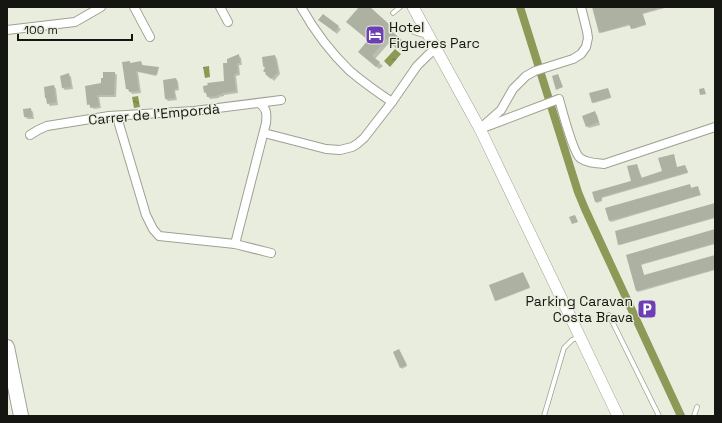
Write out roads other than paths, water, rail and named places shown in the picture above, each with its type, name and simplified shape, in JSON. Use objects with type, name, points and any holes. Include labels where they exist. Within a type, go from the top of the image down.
[{"type":"highway","points":[[7,347],[20,416]]},
{"type":"main road","points":[[413,7],[480,129],[618,416]]},
{"type":"street","points":[[7,30],[75,22],[101,7]]},
{"type":"street","points":[[134,7],[150,37]]},
{"type":"street","points":[[220,7],[228,22]]},
{"type":"street","points":[[301,7],[316,32],[338,59],[361,80],[392,102]]},
{"type":"street","points":[[480,129],[501,110],[513,89],[526,76],[535,71],[573,59],[581,54],[586,47],[588,38],[581,7]]},
{"type":"street","points":[[264,133],[326,149],[340,150],[358,144],[392,102],[417,66],[436,48]]},
{"type":"street","points":[[480,129],[559,99],[579,157],[590,163],[604,164],[715,127]]},
{"type":"street","name":"Carrer de l'Empordà","points":[[30,135],[47,126],[119,116],[194,111],[281,100]]},
{"type":"street","points":[[235,244],[266,123],[267,115],[265,108],[259,103]]},
{"type":"street","points":[[119,116],[119,124],[152,230],[159,236],[235,244],[271,253]]},
{"type":"lane","points":[[393,13],[400,7]]},
{"type":"lane","points":[[414,32],[430,37]]},
{"type":"lane","points":[[609,315],[659,416]]},
{"type":"lane","points":[[544,416],[564,348],[572,340],[580,336]]},
{"type":"lane","points":[[694,416],[697,408]]},
{"type":"water","points":[[395,49],[401,54],[390,67],[384,61]]},
{"type":"water","points":[[209,66],[210,77],[205,78],[203,67]]},
{"type":"water","points":[[138,96],[140,107],[134,108],[132,97]]},
{"type":"waterway","points":[[520,7],[578,192],[681,416]]},
{"type":"place","name":"Hotel Figueres Parc","points":[[375,35]]},
{"type":"place","name":"Parking Caravan Costa Brava","points":[[647,309]]}]
